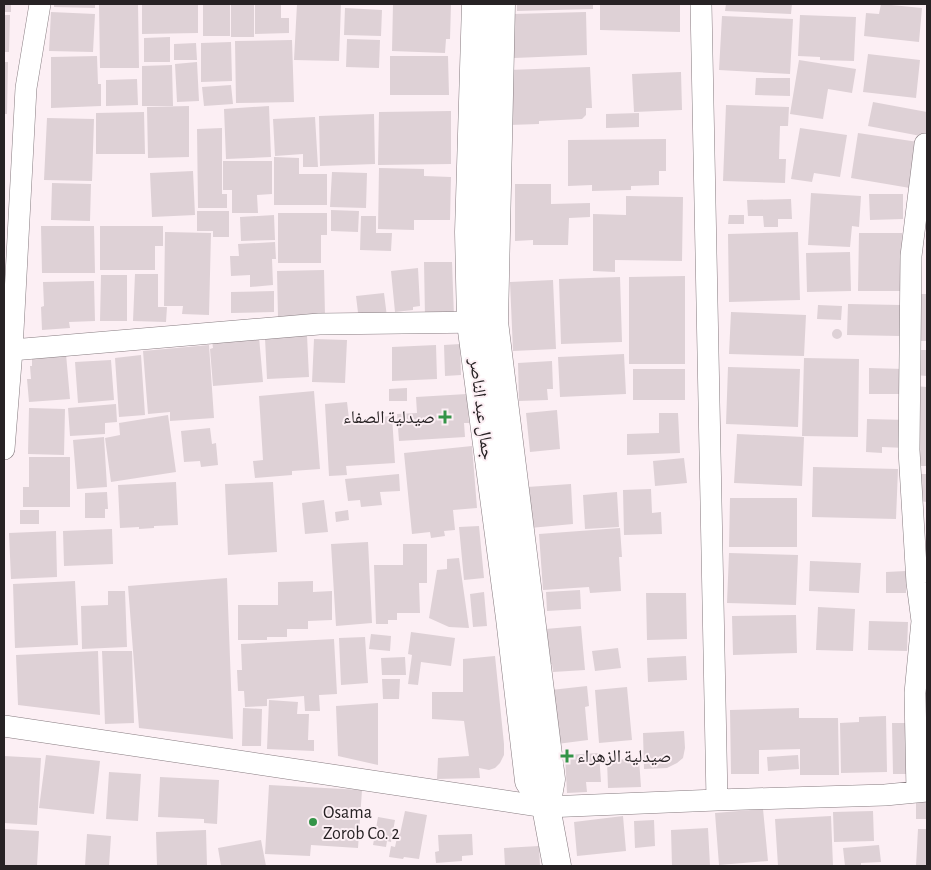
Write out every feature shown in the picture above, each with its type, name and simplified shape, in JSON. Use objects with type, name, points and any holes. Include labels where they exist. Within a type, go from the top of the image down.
[{"type":"street","points":[[4,449],[12,350],[26,88],[40,4]]},
{"type":"street","name":"جمال عبد الناصر","points":[[476,4],[469,232],[551,779],[546,807],[557,866]]},
{"type":"street","name":"جمال عبد الناصر","points":[[483,323],[501,4]]},
{"type":"street","points":[[701,4],[717,800]]},
{"type":"street","points":[[4,726],[546,807],[922,791],[915,693],[922,621],[917,583],[909,450],[911,256],[925,144]]},
{"type":"street","points":[[12,350],[319,324],[483,323]]},
{"type":"building","points":[[4,4],[11,4],[11,12],[4,12]]},
{"type":"building","points":[[54,4],[95,4],[95,8],[54,7]]},
{"type":"building","points":[[99,4],[138,4],[139,68],[100,68]]},
{"type":"building","points":[[142,4],[198,4],[198,33],[142,34]]},
{"type":"building","points":[[203,4],[230,4],[230,36],[203,36]]},
{"type":"building","points":[[231,4],[254,4],[254,37],[231,37]]},
{"type":"building","points":[[255,4],[281,4],[281,18],[289,18],[289,33],[255,34]]},
{"type":"building","points":[[297,4],[341,4],[339,61],[294,60]]},
{"type":"building","points":[[393,4],[451,4],[450,39],[446,39],[445,53],[392,51]]},
{"type":"building","points":[[517,4],[593,4],[593,9],[517,11]]},
{"type":"building","points":[[600,4],[680,4],[680,32],[600,30]]},
{"type":"building","points":[[726,4],[792,4],[791,14],[725,11]]},
{"type":"building","points":[[881,4],[922,8],[919,42],[864,36],[866,13],[879,14]]},
{"type":"building","points":[[345,8],[382,10],[381,36],[344,35]]},
{"type":"building","points":[[51,12],[95,14],[93,52],[49,51]]},
{"type":"building","points":[[586,12],[587,55],[514,58],[513,14]]},
{"type":"building","points":[[4,15],[10,15],[9,52],[4,52]]},
{"type":"building","points":[[800,15],[856,17],[854,61],[820,60],[820,57],[798,56]]},
{"type":"building","points":[[722,16],[793,19],[790,74],[719,70]]},
{"type":"building","points":[[170,37],[170,62],[144,62],[144,38]]},
{"type":"building","points":[[347,39],[380,40],[379,68],[346,67]]},
{"type":"building","points":[[292,40],[294,102],[236,103],[235,41]]},
{"type":"building","points":[[231,42],[232,81],[201,82],[201,43]]},
{"type":"building","points":[[196,43],[197,60],[174,60],[174,44]]},
{"type":"building","points":[[868,54],[920,60],[916,98],[863,92]]},
{"type":"building","points":[[97,56],[98,84],[101,84],[101,106],[51,108],[51,57]]},
{"type":"building","points":[[390,56],[448,56],[449,95],[390,95]]},
{"type":"building","points":[[799,60],[856,69],[852,93],[828,89],[823,119],[790,114]]},
{"type":"building","points":[[4,62],[8,62],[7,114],[4,114]]},
{"type":"building","points":[[197,62],[199,101],[177,102],[175,64]]},
{"type":"building","points":[[172,65],[173,106],[142,106],[142,66]]},
{"type":"building","points":[[590,67],[592,108],[586,108],[586,115],[582,119],[539,121],[539,124],[509,125],[507,70]]},
{"type":"building","points":[[681,72],[682,110],[634,112],[632,74]]},
{"type":"building","points":[[756,78],[790,78],[790,96],[755,95]]},
{"type":"building","points":[[137,79],[138,105],[106,106],[106,80]]},
{"type":"building","points":[[231,85],[233,104],[204,106],[202,87]]},
{"type":"building","points":[[873,102],[927,112],[926,137],[868,126]]},
{"type":"building","points":[[726,105],[789,107],[788,126],[780,126],[779,159],[786,159],[785,183],[723,181]]},
{"type":"building","points":[[189,106],[189,157],[148,158],[147,107]]},
{"type":"building","points":[[269,106],[271,157],[226,159],[224,109]]},
{"type":"building","points":[[451,111],[451,164],[378,165],[379,112]]},
{"type":"building","points":[[144,112],[145,154],[96,154],[96,113]]},
{"type":"building","points":[[639,113],[639,127],[606,128],[606,114]]},
{"type":"building","points":[[374,114],[375,164],[320,166],[319,116]]},
{"type":"building","points":[[315,117],[318,167],[303,167],[303,154],[275,156],[273,119]]},
{"type":"building","points":[[47,118],[94,119],[92,181],[44,180]]},
{"type":"building","points":[[222,128],[222,194],[227,194],[227,208],[198,208],[197,129]]},
{"type":"building","points":[[800,128],[847,135],[840,177],[814,173],[812,182],[791,179]]},
{"type":"building","points":[[858,133],[918,142],[910,188],[851,178]]},
{"type":"building","points":[[666,139],[666,171],[659,171],[659,185],[631,186],[631,190],[592,191],[592,185],[568,186],[568,140]]},
{"type":"building","points":[[274,157],[299,158],[299,174],[327,174],[327,205],[274,205]]},
{"type":"building","points":[[223,161],[272,161],[272,194],[257,195],[258,213],[232,213],[232,190],[223,190]]},
{"type":"building","points":[[379,168],[424,169],[424,176],[451,177],[450,220],[414,220],[414,230],[378,229]]},
{"type":"building","points":[[193,171],[195,215],[152,217],[150,173]]},
{"type":"building","points":[[332,172],[367,173],[366,208],[330,207]]},
{"type":"building","points":[[52,183],[91,184],[90,221],[51,220]]},
{"type":"building","points":[[515,184],[551,184],[551,204],[590,203],[590,217],[569,218],[568,245],[533,245],[533,240],[515,241]]},
{"type":"building","points":[[811,193],[861,196],[859,227],[852,226],[850,247],[808,245]]},
{"type":"building","points":[[869,194],[903,194],[903,219],[870,220]]},
{"type":"building","points":[[626,196],[683,197],[682,261],[615,260],[615,272],[593,271],[593,214],[626,215]]},
{"type":"building","points":[[791,199],[792,219],[778,219],[778,227],[764,227],[763,216],[748,216],[747,200]]},
{"type":"building","points":[[331,210],[359,211],[358,232],[331,231]]},
{"type":"building","points":[[197,211],[229,211],[229,237],[213,237],[213,231],[197,231]]},
{"type":"building","points":[[278,213],[327,213],[327,235],[321,235],[321,263],[278,263]]},
{"type":"building","points":[[274,215],[275,240],[241,241],[240,217]]},
{"type":"building","points":[[729,215],[744,215],[744,224],[728,224]]},
{"type":"building","points":[[361,216],[376,216],[376,233],[392,233],[391,251],[360,250]]},
{"type":"building","points":[[41,226],[94,226],[95,273],[42,273]]},
{"type":"building","points":[[100,226],[163,226],[163,246],[155,246],[155,270],[100,270]]},
{"type":"building","points":[[165,232],[211,233],[209,315],[182,314],[183,306],[164,306]]},
{"type":"building","points":[[798,232],[800,300],[729,302],[728,234]]},
{"type":"building","points":[[859,233],[902,233],[901,291],[858,291]]},
{"type":"building","points":[[275,242],[276,259],[272,259],[273,285],[250,287],[250,275],[231,276],[230,256],[239,256],[238,244]]},
{"type":"building","points":[[850,252],[851,291],[807,292],[806,253]]},
{"type":"building","points":[[424,262],[452,262],[454,317],[425,317]]},
{"type":"building","points":[[418,268],[420,306],[413,307],[413,310],[395,312],[391,271]]},
{"type":"building","points":[[324,270],[325,316],[278,317],[277,271]]},
{"type":"building","points":[[135,274],[158,274],[158,307],[167,307],[166,322],[133,321]]},
{"type":"building","points":[[101,275],[127,275],[127,321],[100,321]]},
{"type":"building","points":[[685,276],[685,364],[629,364],[629,277]]},
{"type":"building","points":[[620,277],[622,342],[561,344],[559,279]]},
{"type":"building","points":[[553,280],[556,349],[513,351],[510,282]]},
{"type":"building","points":[[94,281],[95,321],[69,322],[70,328],[42,330],[43,282]]},
{"type":"building","points":[[274,291],[274,312],[231,313],[231,292]]},
{"type":"building","points":[[384,293],[387,317],[359,321],[356,296]]},
{"type":"building","points":[[921,294],[927,294],[927,341],[920,341]]},
{"type":"building","points":[[848,304],[901,305],[900,336],[847,335]]},
{"type":"building","points":[[818,305],[842,306],[841,320],[817,319]]},
{"type":"building","points":[[731,312],[806,315],[804,356],[729,354]]},
{"type":"building","points":[[837,329],[842,334],[837,339],[832,334]]},
{"type":"building","points":[[307,335],[309,377],[267,379],[265,338]]},
{"type":"building","points":[[259,337],[263,382],[213,386],[210,349],[213,348],[212,341]]},
{"type":"building","points":[[314,339],[347,340],[345,383],[312,382]]},
{"type":"building","points":[[460,344],[461,375],[445,376],[444,345]]},
{"type":"building","points":[[209,345],[214,418],[170,421],[170,412],[148,414],[143,351]]},
{"type":"building","points":[[436,345],[437,379],[392,381],[392,347]]},
{"type":"building","points":[[915,350],[927,350],[927,376],[915,375]]},
{"type":"building","points":[[66,354],[70,399],[29,402],[27,379],[31,379],[30,366],[32,366],[32,356]]},
{"type":"building","points":[[624,354],[626,394],[560,397],[558,357]]},
{"type":"building","points":[[141,355],[145,415],[119,417],[115,358]]},
{"type":"building","points":[[804,358],[859,359],[858,437],[802,436]]},
{"type":"building","points":[[111,360],[114,400],[78,403],[75,362]]},
{"type":"building","points":[[552,361],[553,389],[547,389],[548,400],[519,401],[518,363]]},
{"type":"building","points":[[728,367],[800,369],[798,427],[726,424]]},
{"type":"building","points":[[869,368],[904,369],[903,394],[869,394]]},
{"type":"building","points":[[633,369],[685,369],[685,400],[633,400]]},
{"type":"building","points":[[914,386],[927,387],[927,466],[912,466]]},
{"type":"building","points":[[407,388],[407,401],[389,401],[389,389]]},
{"type":"building","points":[[314,391],[320,469],[292,471],[292,475],[255,478],[253,461],[263,460],[259,396]]},
{"type":"building","points":[[467,394],[469,423],[464,423],[465,437],[399,441],[397,414],[417,413],[416,397]]},
{"type":"building","points":[[347,402],[349,419],[392,416],[395,463],[346,466],[347,475],[329,476],[325,404]]},
{"type":"building","points":[[116,404],[117,422],[105,423],[105,434],[70,436],[68,408]]},
{"type":"building","points":[[29,408],[65,409],[64,455],[28,454]]},
{"type":"building","points":[[557,410],[560,449],[530,452],[526,413]]},
{"type":"building","points":[[659,413],[678,413],[680,453],[627,455],[627,434],[659,433]]},
{"type":"building","points":[[168,415],[176,472],[111,482],[105,438],[120,435],[119,423]]},
{"type":"building","points":[[867,419],[907,420],[906,448],[882,447],[882,453],[866,452]]},
{"type":"building","points":[[210,428],[212,444],[216,443],[218,465],[201,467],[200,461],[184,462],[181,431]]},
{"type":"building","points":[[737,434],[804,437],[802,486],[734,483]]},
{"type":"building","points":[[104,437],[107,487],[77,489],[73,440]]},
{"type":"building","points":[[472,446],[477,508],[453,510],[455,530],[444,531],[445,536],[431,538],[430,532],[412,534],[404,453]]},
{"type":"building","points":[[29,457],[70,457],[70,507],[23,507],[23,487],[29,487]]},
{"type":"building","points":[[684,458],[687,483],[655,486],[653,461]]},
{"type":"building","points":[[813,467],[898,469],[896,519],[812,517]]},
{"type":"building","points":[[399,474],[400,491],[380,492],[382,505],[361,507],[360,500],[348,501],[345,479]]},
{"type":"building","points":[[920,474],[927,474],[927,502],[919,501]]},
{"type":"building","points":[[176,482],[178,525],[139,529],[139,527],[120,528],[118,485]]},
{"type":"building","points":[[273,482],[277,552],[228,555],[225,484]]},
{"type":"building","points":[[571,484],[573,524],[530,528],[527,487]]},
{"type":"building","points":[[651,489],[652,513],[661,512],[662,534],[624,535],[623,490]]},
{"type":"building","points":[[107,492],[108,509],[105,509],[105,518],[85,518],[85,493]]},
{"type":"building","points":[[617,492],[619,527],[585,529],[583,495]]},
{"type":"building","points":[[730,498],[797,498],[797,547],[729,547]]},
{"type":"building","points":[[324,500],[328,532],[305,534],[302,503]]},
{"type":"building","points":[[20,510],[39,510],[39,524],[20,524]]},
{"type":"building","points":[[348,510],[349,520],[336,522],[335,512]]},
{"type":"building","points":[[479,526],[484,578],[464,580],[459,527]]},
{"type":"building","points":[[620,528],[622,557],[619,557],[621,591],[590,593],[589,587],[543,590],[539,534]]},
{"type":"building","points":[[112,529],[113,564],[64,566],[63,531]]},
{"type":"building","points":[[56,531],[57,577],[11,579],[9,533]]},
{"type":"building","points":[[368,542],[372,623],[336,626],[331,544]]},
{"type":"building","points":[[403,544],[427,544],[427,583],[419,583],[420,613],[397,613],[397,620],[388,620],[388,624],[376,624],[374,565],[403,565]]},
{"type":"building","points":[[729,553],[798,555],[796,605],[727,603]]},
{"type":"building","points":[[459,558],[469,628],[449,627],[429,618],[437,570],[447,569],[447,559]]},
{"type":"building","points":[[810,561],[861,563],[859,593],[809,591]]},
{"type":"building","points":[[906,571],[906,593],[886,593],[886,572]]},
{"type":"building","points":[[227,578],[233,739],[139,728],[128,586]]},
{"type":"building","points":[[75,581],[78,645],[15,648],[13,584]]},
{"type":"building","points":[[313,581],[313,592],[332,591],[332,620],[308,621],[308,629],[287,629],[287,637],[267,637],[267,640],[238,640],[238,605],[278,605],[278,582]]},
{"type":"building","points":[[580,590],[581,609],[547,611],[546,592]]},
{"type":"building","points":[[108,591],[125,591],[127,647],[82,649],[81,606],[108,605]]},
{"type":"building","points":[[484,592],[487,626],[473,627],[470,594]]},
{"type":"building","points":[[646,593],[686,593],[687,639],[647,640]]},
{"type":"building","points":[[818,607],[855,609],[853,651],[816,650]]},
{"type":"building","points":[[796,615],[797,653],[733,655],[732,616]]},
{"type":"building","points":[[869,621],[908,622],[907,651],[868,650]]},
{"type":"building","points":[[581,626],[585,670],[553,672],[552,664],[548,664],[545,629]]},
{"type":"building","points":[[411,632],[455,638],[451,666],[421,662],[418,685],[408,684],[412,655],[408,654]]},
{"type":"building","points":[[371,634],[391,636],[390,651],[369,649]]},
{"type":"building","points":[[365,637],[368,683],[341,685],[339,638]]},
{"type":"building","points":[[334,639],[337,694],[319,695],[320,711],[305,711],[304,696],[267,699],[267,706],[245,707],[244,691],[238,691],[237,670],[242,670],[241,644]]},
{"type":"building","points":[[618,648],[621,668],[595,671],[592,651]]},
{"type":"building","points":[[98,651],[100,715],[18,705],[16,655]]},
{"type":"building","points":[[102,651],[132,651],[134,723],[105,724]]},
{"type":"building","points":[[495,656],[504,755],[495,768],[489,770],[479,768],[480,778],[437,779],[438,758],[469,756],[464,721],[432,719],[432,692],[463,692],[463,659]]},
{"type":"building","points":[[686,656],[687,680],[648,682],[647,658]]},
{"type":"building","points":[[405,657],[406,675],[382,675],[381,658]]},
{"type":"building","points":[[382,679],[400,679],[399,699],[383,699]]},
{"type":"building","points":[[587,686],[589,706],[585,707],[588,740],[557,744],[551,690]]},
{"type":"building","points":[[627,687],[632,740],[599,743],[595,690]]},
{"type":"building","points":[[269,700],[298,702],[297,714],[309,714],[308,740],[314,740],[314,751],[267,749]]},
{"type":"building","points":[[378,703],[378,765],[338,756],[336,706]]},
{"type":"building","points":[[243,708],[262,709],[261,746],[242,746]]},
{"type":"building","points":[[799,708],[799,718],[838,718],[839,775],[800,775],[800,749],[759,750],[759,774],[731,774],[730,710]]},
{"type":"building","points":[[886,716],[887,772],[841,773],[840,723],[859,722],[859,717]]},
{"type":"building","points":[[892,723],[907,723],[907,774],[893,774]]},
{"type":"building","points":[[684,731],[685,748],[683,758],[667,768],[644,769],[643,733]]},
{"type":"building","points":[[599,753],[601,782],[586,782],[587,792],[567,793],[565,755]]},
{"type":"building","points":[[46,755],[100,761],[94,814],[39,808]]},
{"type":"building","points":[[798,755],[799,769],[768,771],[767,757]]},
{"type":"building","points":[[4,756],[41,758],[37,825],[4,823]]},
{"type":"building","points":[[639,759],[641,787],[608,788],[607,760]]},
{"type":"building","points":[[109,772],[141,774],[138,821],[106,819]]},
{"type":"building","points":[[160,777],[219,780],[217,824],[204,823],[204,819],[158,817]]},
{"type":"building","name":"Osama Zorob Co. 2","points":[[269,785],[362,790],[358,848],[311,845],[310,856],[265,854]]},
{"type":"building","points":[[916,797],[927,797],[927,819],[916,819]]},
{"type":"building","points":[[763,809],[768,861],[719,865],[715,813]]},
{"type":"building","points":[[405,811],[427,815],[419,859],[389,857],[391,846],[395,847],[398,833],[400,834]]},
{"type":"building","points":[[873,811],[874,841],[834,842],[833,812]]},
{"type":"building","points":[[623,816],[626,851],[577,856],[574,822]]},
{"type":"building","points":[[831,816],[833,866],[778,866],[775,819]]},
{"type":"building","points":[[378,817],[395,820],[391,842],[387,841],[386,847],[373,845]]},
{"type":"building","points":[[654,820],[655,846],[635,848],[634,821]]},
{"type":"building","points":[[708,828],[710,866],[672,866],[671,830]]},
{"type":"building","points":[[4,829],[39,831],[37,866],[4,866]]},
{"type":"building","points":[[918,829],[927,829],[927,866],[916,866]]},
{"type":"building","points":[[206,830],[207,866],[157,866],[156,832]]},
{"type":"building","points":[[87,834],[111,836],[109,866],[85,866]]},
{"type":"building","points":[[472,834],[473,855],[462,856],[462,861],[436,863],[435,852],[439,851],[438,835]]},
{"type":"building","points":[[261,840],[266,866],[221,866],[218,848]]},
{"type":"building","points":[[879,845],[881,862],[861,863],[861,866],[845,866],[843,848]]},
{"type":"building","points":[[539,846],[540,866],[505,866],[504,848]]},
{"type":"place","name":"صيدلية الصفاء","points":[[445,417]]},
{"type":"place","name":"صيدلية الزهراء","points":[[567,756]]},
{"type":"place","name":"Osama Zorob Co. 2","points":[[313,822]]}]
